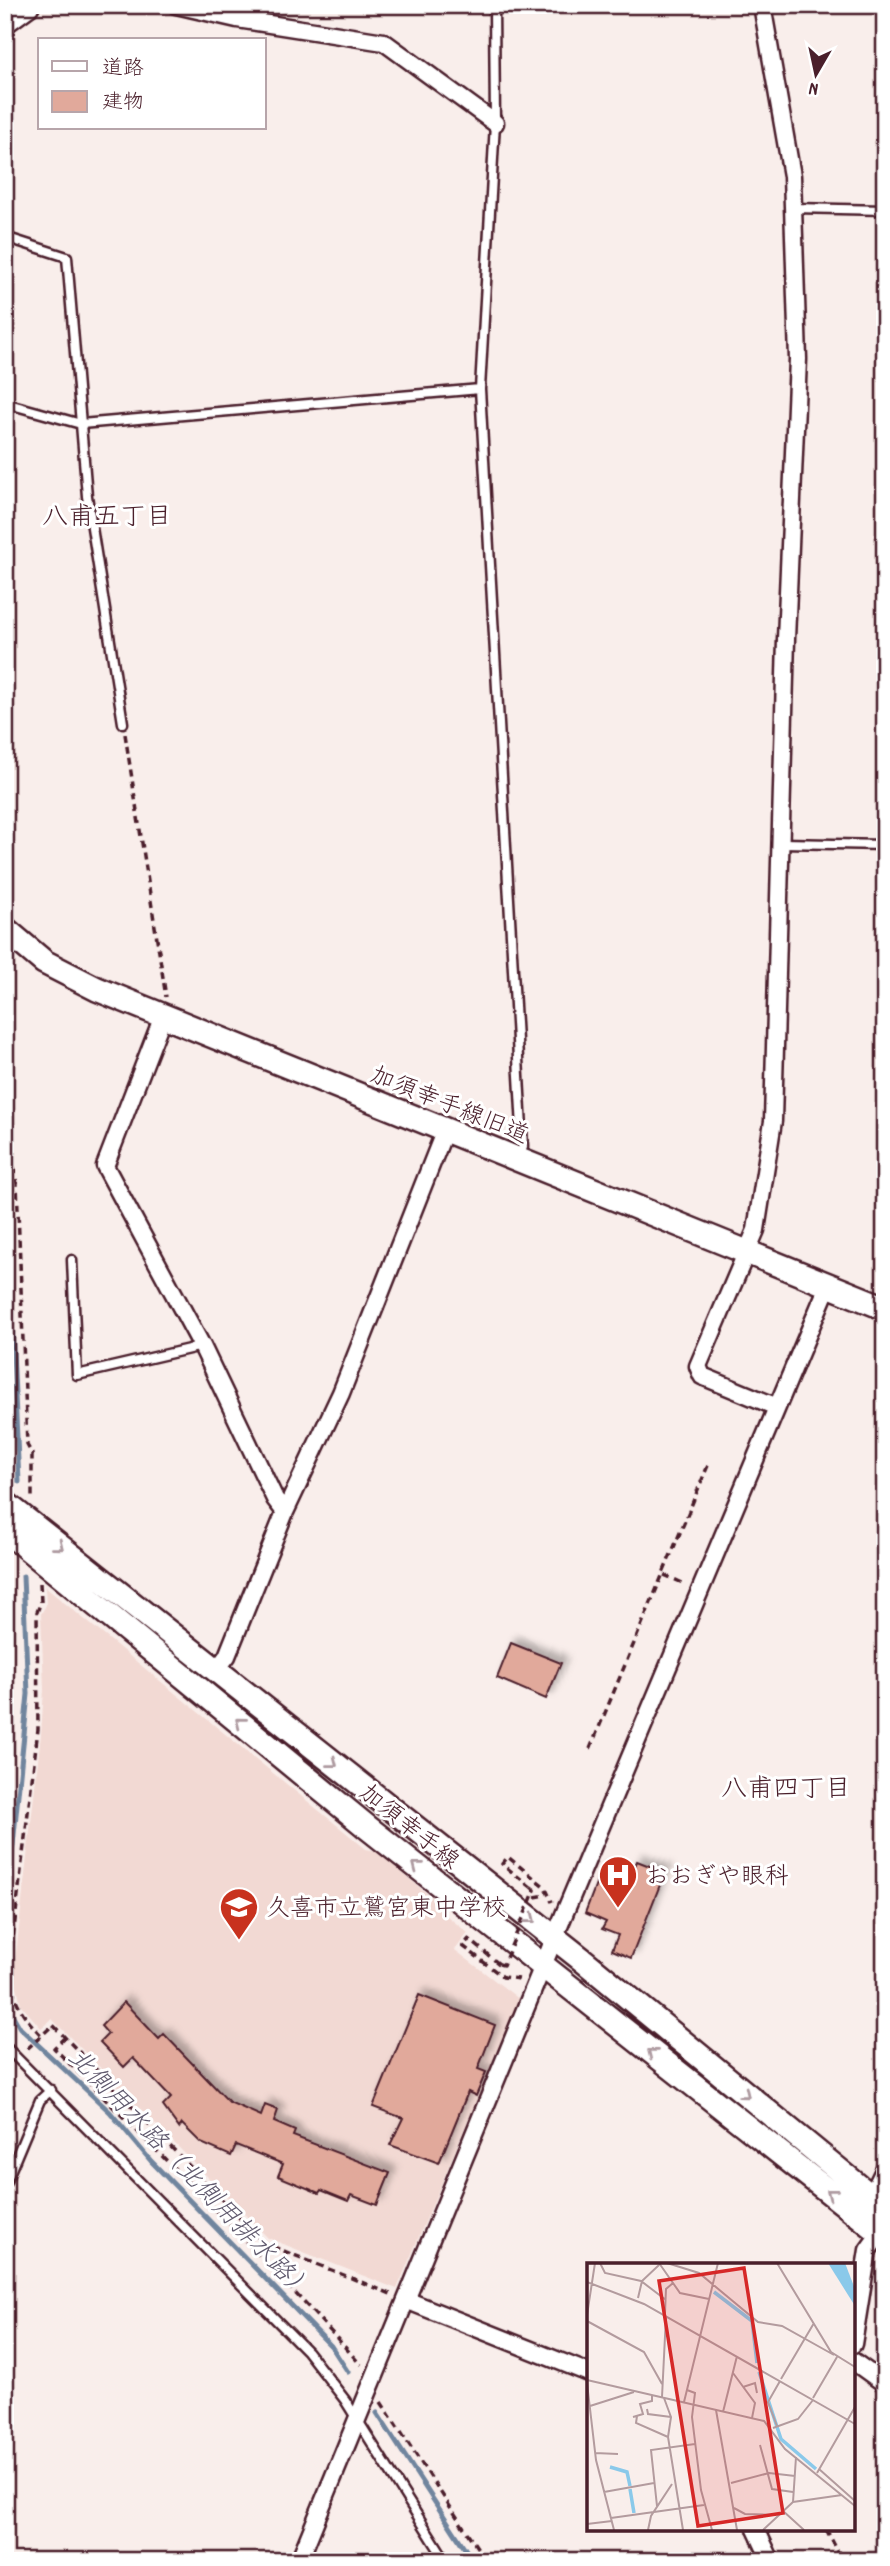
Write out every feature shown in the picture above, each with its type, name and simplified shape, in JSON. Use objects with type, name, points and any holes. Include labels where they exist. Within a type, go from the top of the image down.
[{"type":"main road","points":[[5,21],[27,5]]},
{"type":"main road","name":"加須幸手線旧道","points":[[5,929],[23,947],[64,974],[885,1308]]},
{"type":"main road","name":"加須幸手線","points":[[5,1503],[215,1672],[555,1938],[878,2203]]},
{"type":"main road","name":"加須幸手線","points":[[5,1530],[367,1826],[883,2234]]},
{"type":"street","points":[[176,5],[237,19],[384,42],[495,123]]},
{"type":"street","points":[[762,5],[786,139],[794,208],[797,421],[786,639],[773,1121],[756,1230],[698,1366],[702,1376],[777,1407]]},
{"type":"street","points":[[163,1016],[105,1166],[202,1346],[275,1499],[285,1511]]},
{"type":"street","points":[[215,1672],[227,1656],[285,1511],[341,1393],[445,1130]]},
{"type":"street","points":[[299,2561],[358,2423],[555,1938],[828,1286]]},
{"type":"street","points":[[878,2203],[885,2168]]},
{"type":"street","points":[[855,2331],[868,2250],[883,2234]]},
{"type":"street","points":[[406,2300],[587,2372]]},
{"type":"street","points":[[855,2362],[885,2384]]},
{"type":"street","points":[[757,2531],[771,2561]]},
{"type":"lane","points":[[494,5],[495,123],[480,389],[523,1146],[520,1161]]},
{"type":"lane","points":[[794,208],[885,209]]},
{"type":"lane","points":[[5,237],[67,257],[87,496],[123,723]]},
{"type":"lane","points":[[5,403],[81,424],[480,389]]},
{"type":"lane","points":[[782,843],[885,845]]},
{"type":"lane","points":[[72,1260],[78,1375],[202,1346]]},
{"type":"lane","points":[[5,2046],[307,2351],[345,2400],[446,2561]]},
{"type":"lane","points":[[5,2184],[40,2100],[51,2090]]},
{"type":"path","points":[[123,723],[166,998],[163,1016]]},
{"type":"path","points":[[5,984],[10,1007],[5,1009]]},
{"type":"path","points":[[5,1120],[17,1184],[27,1445],[32,1454],[35,1488],[30,1504]]},
{"type":"path","points":[[590,1749],[709,1462]]},
{"type":"path","points":[[664,1575],[687,1585]]},
{"type":"path","points":[[40,2037],[20,2010],[11,1990],[9,1971],[38,1729],[37,1612],[41,1602],[41,1577]]},
{"type":"path","points":[[517,1979],[503,1977],[463,1946],[469,1939],[503,1965],[535,1891],[502,1864],[508,1857],[545,1887],[547,1895]]},
{"type":"path","points":[[28,2048],[53,2025],[264,2243],[406,2300]]},
{"type":"path","points":[[65,2037],[54,2048],[276,2273],[363,2368]]},
{"type":"path","points":[[380,2399],[486,2561]]},
{"type":"path","points":[[827,2531],[843,2561]]},
{"type":"shaded area","name":"久喜市立鷲宮東中学校","points":[[45,1587],[366,1849],[376,1851],[443,1907],[441,1911],[468,1933],[455,1950],[519,1999],[397,2289],[268,2238],[52,2019],[41,2028],[21,2005],[14,1972],[41,1734],[44,1689],[41,1614],[46,1605]]},
{"type":"building","points":[[511,1643],[561,1663],[546,1699],[497,1678]]},
{"type":"building","points":[[637,1861],[665,1872],[631,1958],[612,1950],[618,1935],[602,1929],[606,1922],[585,1913],[602,1869],[629,1880]]},
{"type":"building","points":[[419,1995],[495,2025],[478,2069],[486,2072],[476,2096],[468,2092],[439,2163],[390,2145],[403,2118],[373,2107]]},
{"type":"building","points":[[124,2002],[159,2039],[164,2034],[229,2102],[261,2116],[265,2105],[278,2110],[274,2122],[295,2131],[293,2136],[390,2173],[377,2205],[351,2195],[348,2201],[321,2190],[319,2193],[278,2176],[283,2164],[236,2145],[231,2156],[201,2143],[182,2124],[179,2128],[163,2106],[171,2098],[133,2058],[124,2067],[100,2042],[108,2034],[101,2026]]},
{"type":"waterway","name":"北側用水路（北側用排水路）","points":[[5,1177],[19,1482]]},
{"type":"waterway","name":"北側用水路（北側用排水路）","points":[[5,1925],[28,1694],[23,1576]]},
{"type":"waterway","name":"北側用水路（北側用排水路）","points":[[5,2002],[20,2028],[110,2112],[151,2161],[331,2346],[348,2372]]},
{"type":"waterway","name":"北側用水路（北側用排水路）","points":[[377,2413],[473,2561]]},
{"type":"place","name":"おおぎや眼科","points":[[618,1909]]},
{"type":"place","name":"久喜市立鷲宮東中学校","points":[[239,1941]]},
{"type":"district","name":"八甫五丁目","points":[[107,515]]},
{"type":"district","name":"八甫四丁目","points":[[786,1787]]}]
